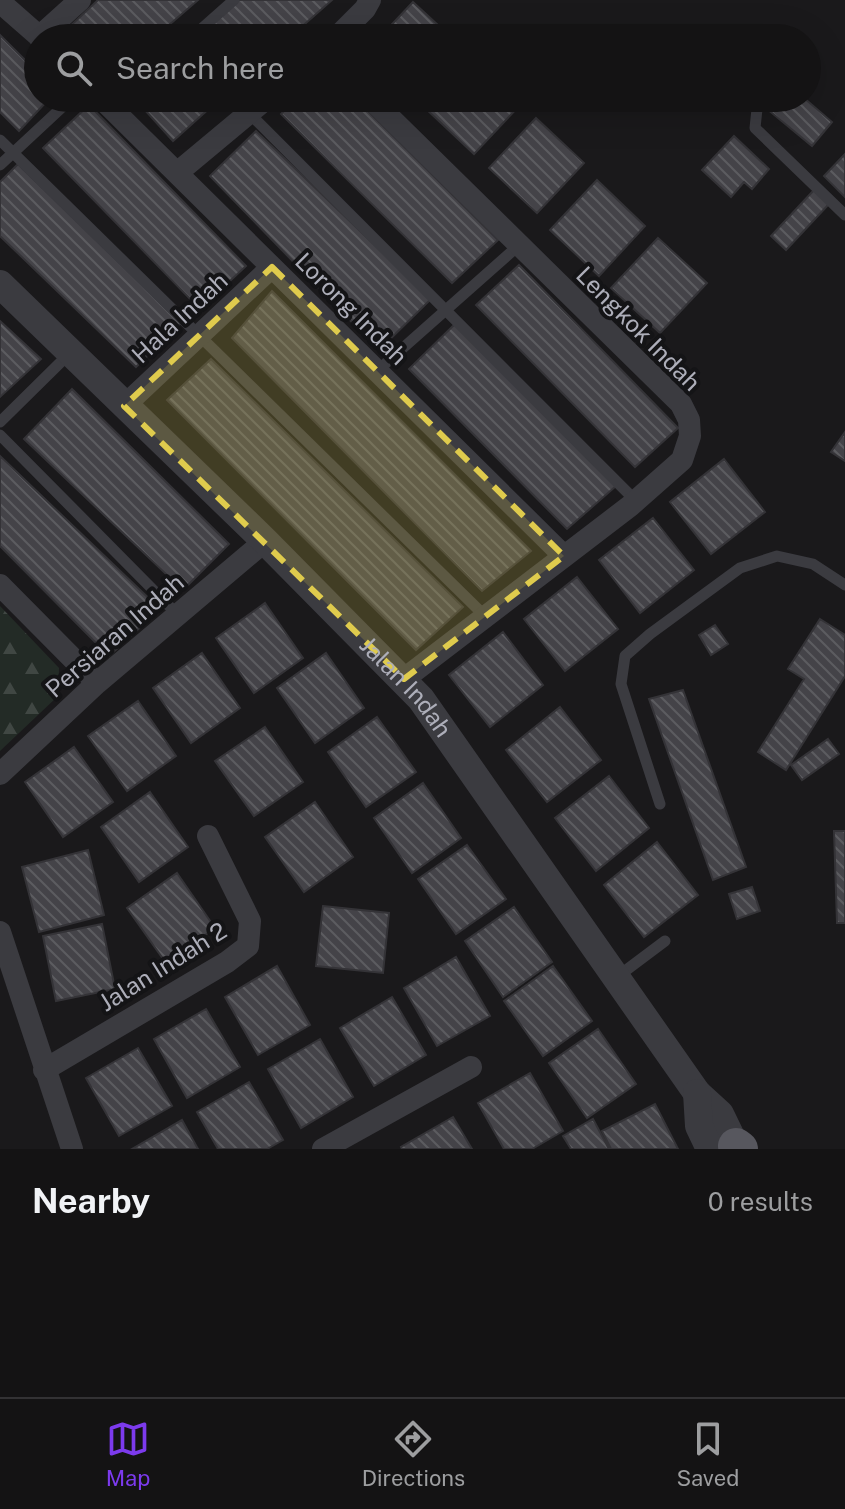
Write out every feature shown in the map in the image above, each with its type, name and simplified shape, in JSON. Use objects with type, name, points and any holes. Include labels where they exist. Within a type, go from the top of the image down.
[{"type":"street","points":[[54,24],[80,0]]},
{"type":"street","points":[[350,24],[370,0]]},
{"type":"street","points":[[0,2],[25,24]]},
{"type":"street","name":"Lorong Indah","points":[[121,112],[177,173],[564,556]]},
{"type":"street","name":"Lengkok Indah","points":[[384,112],[681,404],[689,420],[690,436],[682,460],[636,501],[404,679]]},
{"type":"street","points":[[177,173],[249,113]]},
{"type":"street","name":"Hala Indah","points":[[124,406],[272,267]]},
{"type":"street","name":"Jalan Indah","points":[[0,284],[404,679],[430,711],[697,1093],[720,1114],[731,1148]]},
{"type":"street","name":"Persiaran Indah","points":[[0,774],[97,683],[265,541]]},
{"type":"street","points":[[0,585],[97,683]]},
{"type":"street","name":"Jalan Indah 2","points":[[44,1070],[227,962],[248,946],[250,921],[208,836]]},
{"type":"street","points":[[0,932],[72,1149]]},
{"type":"street","points":[[323,1149],[471,1067]]},
{"type":"lane","points":[[207,24],[234,0]]},
{"type":"lane","points":[[0,165],[57,112]]},
{"type":"lane","points":[[757,112],[755,128],[845,215]]},
{"type":"lane","points":[[249,113],[636,501]]},
{"type":"lane","points":[[0,140],[486,617]]},
{"type":"lane","points":[[377,371],[518,246]]},
{"type":"lane","points":[[0,422],[70,353]]},
{"type":"lane","points":[[0,435],[179,616]]},
{"type":"lane","points":[[660,804],[621,684],[625,656],[740,568],[777,556],[813,564],[845,585]]},
{"type":"lane","points":[[617,977],[665,941]]},
{"type":"highlighted area","points":[[272,267],[564,556],[404,679],[124,406]]},
{"type":"green space","points":[[0,606],[59,668],[58,696],[0,751]]},
{"type":"building","points":[[98,0],[198,0],[170,24],[72,24]]},
{"type":"building","points":[[238,0],[332,0],[305,24],[211,24]]},
{"type":"building","points":[[413,2],[437,24],[392,24]]},
{"type":"building","points":[[0,35],[24,59],[24,112],[37,112],[19,131],[0,112]]},
{"type":"building","points":[[82,112],[96,112],[246,266],[200,309],[43,148]]},
{"type":"building","points":[[147,112],[205,112],[173,141]]},
{"type":"building","points":[[369,112],[498,240],[452,283],[281,114]]},
{"type":"building","points":[[429,112],[513,112],[474,154]]},
{"type":"building","points":[[771,112],[820,112],[832,122],[812,146]]},
{"type":"building","points":[[536,118],[584,163],[537,213],[489,168]]},
{"type":"building","points":[[256,131],[431,299],[379,350],[210,176]]},
{"type":"building","points":[[734,136],[769,169],[752,189],[744,182],[731,197],[702,170]]},
{"type":"building","points":[[845,154],[845,197],[824,176]]},
{"type":"building","points":[[18,164],[181,323],[136,367],[0,236],[0,182]]},
{"type":"building","points":[[597,180],[645,226],[599,276],[550,230]]},
{"type":"building","points":[[814,190],[829,204],[786,250],[771,236]]},
{"type":"building","points":[[658,238],[707,283],[660,333],[611,288]]},
{"type":"building","points":[[519,265],[678,428],[635,467],[476,305]]},
{"type":"building","points":[[272,291],[531,551],[482,591],[232,338]]},
{"type":"building","points":[[0,321],[41,359],[0,397]]},
{"type":"building","points":[[455,324],[616,486],[567,529],[409,369]]},
{"type":"building","points":[[211,359],[463,607],[416,650],[167,400]]},
{"type":"building","points":[[72,389],[229,544],[183,590],[24,439]]},
{"type":"building","points":[[845,432],[845,461],[831,452]]},
{"type":"building","points":[[0,456],[160,609],[109,656],[0,546]]},
{"type":"building","points":[[724,459],[765,512],[711,554],[670,502]]},
{"type":"building","points":[[653,518],[694,570],[640,613],[599,560]]},
{"type":"building","points":[[577,577],[618,629],[565,671],[524,619]]},
{"type":"building","points":[[265,603],[303,658],[254,693],[216,638]]},
{"type":"building","points":[[820,619],[845,635],[845,676],[786,770],[758,752],[804,679],[788,669]]},
{"type":"building","points":[[715,625],[728,644],[711,655],[699,635]]},
{"type":"building","points":[[503,632],[543,685],[490,727],[449,675]]},
{"type":"building","points":[[202,653],[240,708],[191,743],[153,688]]},
{"type":"building","points":[[326,653],[364,708],[315,743],[277,688]]},
{"type":"building","points":[[683,690],[746,867],[713,880],[649,699]]},
{"type":"building","points":[[138,701],[176,756],[127,791],[88,736]]},
{"type":"building","points":[[560,707],[601,760],[547,802],[506,750]]},
{"type":"building","points":[[377,717],[416,772],[366,807],[328,752]]},
{"type":"building","points":[[265,727],[303,782],[254,816],[215,761]]},
{"type":"building","points":[[828,739],[839,754],[802,780],[791,765]]},
{"type":"building","points":[[74,747],[113,802],[63,837],[25,782]]},
{"type":"building","points":[[609,776],[649,828],[596,871],[555,818]]},
{"type":"building","points":[[423,783],[461,838],[412,873],[374,818]]},
{"type":"building","points":[[150,792],[188,847],[139,882],[101,827]]},
{"type":"building","points":[[315,802],[353,857],[304,892],[265,837]]},
{"type":"building","points":[[834,831],[845,831],[845,923],[837,923]]},
{"type":"building","points":[[657,842],[698,895],[644,937],[604,885]]},
{"type":"building","points":[[467,845],[506,899],[456,934],[418,879]]},
{"type":"building","points":[[88,850],[104,915],[39,932],[22,867]]},
{"type":"building","points":[[177,873],[215,928],[166,963],[127,908]]},
{"type":"building","points":[[752,887],[760,911],[737,919],[729,894]]},
{"type":"building","points":[[323,906],[389,913],[383,973],[316,966]]},
{"type":"building","points":[[514,907],[552,962],[503,997],[465,941]]},
{"type":"building","points":[[102,924],[115,989],[56,1001],[43,936]]},
{"type":"building","points":[[456,957],[490,1016],[437,1046],[404,988]]},
{"type":"building","points":[[277,966],[310,1025],[258,1055],[225,997]]},
{"type":"building","points":[[553,966],[592,1021],[543,1056],[504,1001]]},
{"type":"building","points":[[392,997],[426,1055],[374,1086],[340,1028]]},
{"type":"building","points":[[206,1009],[240,1067],[187,1098],[154,1039]]},
{"type":"building","points":[[598,1029],[636,1084],[587,1118],[549,1063]]},
{"type":"building","points":[[320,1039],[353,1097],[301,1128],[268,1069]]},
{"type":"building","points":[[138,1048],[172,1106],[119,1136],[86,1078]]},
{"type":"building","points":[[530,1073],[563,1131],[532,1149],[504,1149],[478,1103]]},
{"type":"building","points":[[249,1082],[283,1140],[267,1149],[218,1149],[197,1112]]},
{"type":"building","points":[[655,1104],[678,1149],[611,1149],[602,1131]]},
{"type":"building","points":[[453,1117],[472,1149],[402,1149],[401,1147]]},
{"type":"building","points":[[593,1119],[609,1149],[571,1149],[563,1136]]},
{"type":"building","points":[[182,1120],[198,1149],[132,1149]]}]
